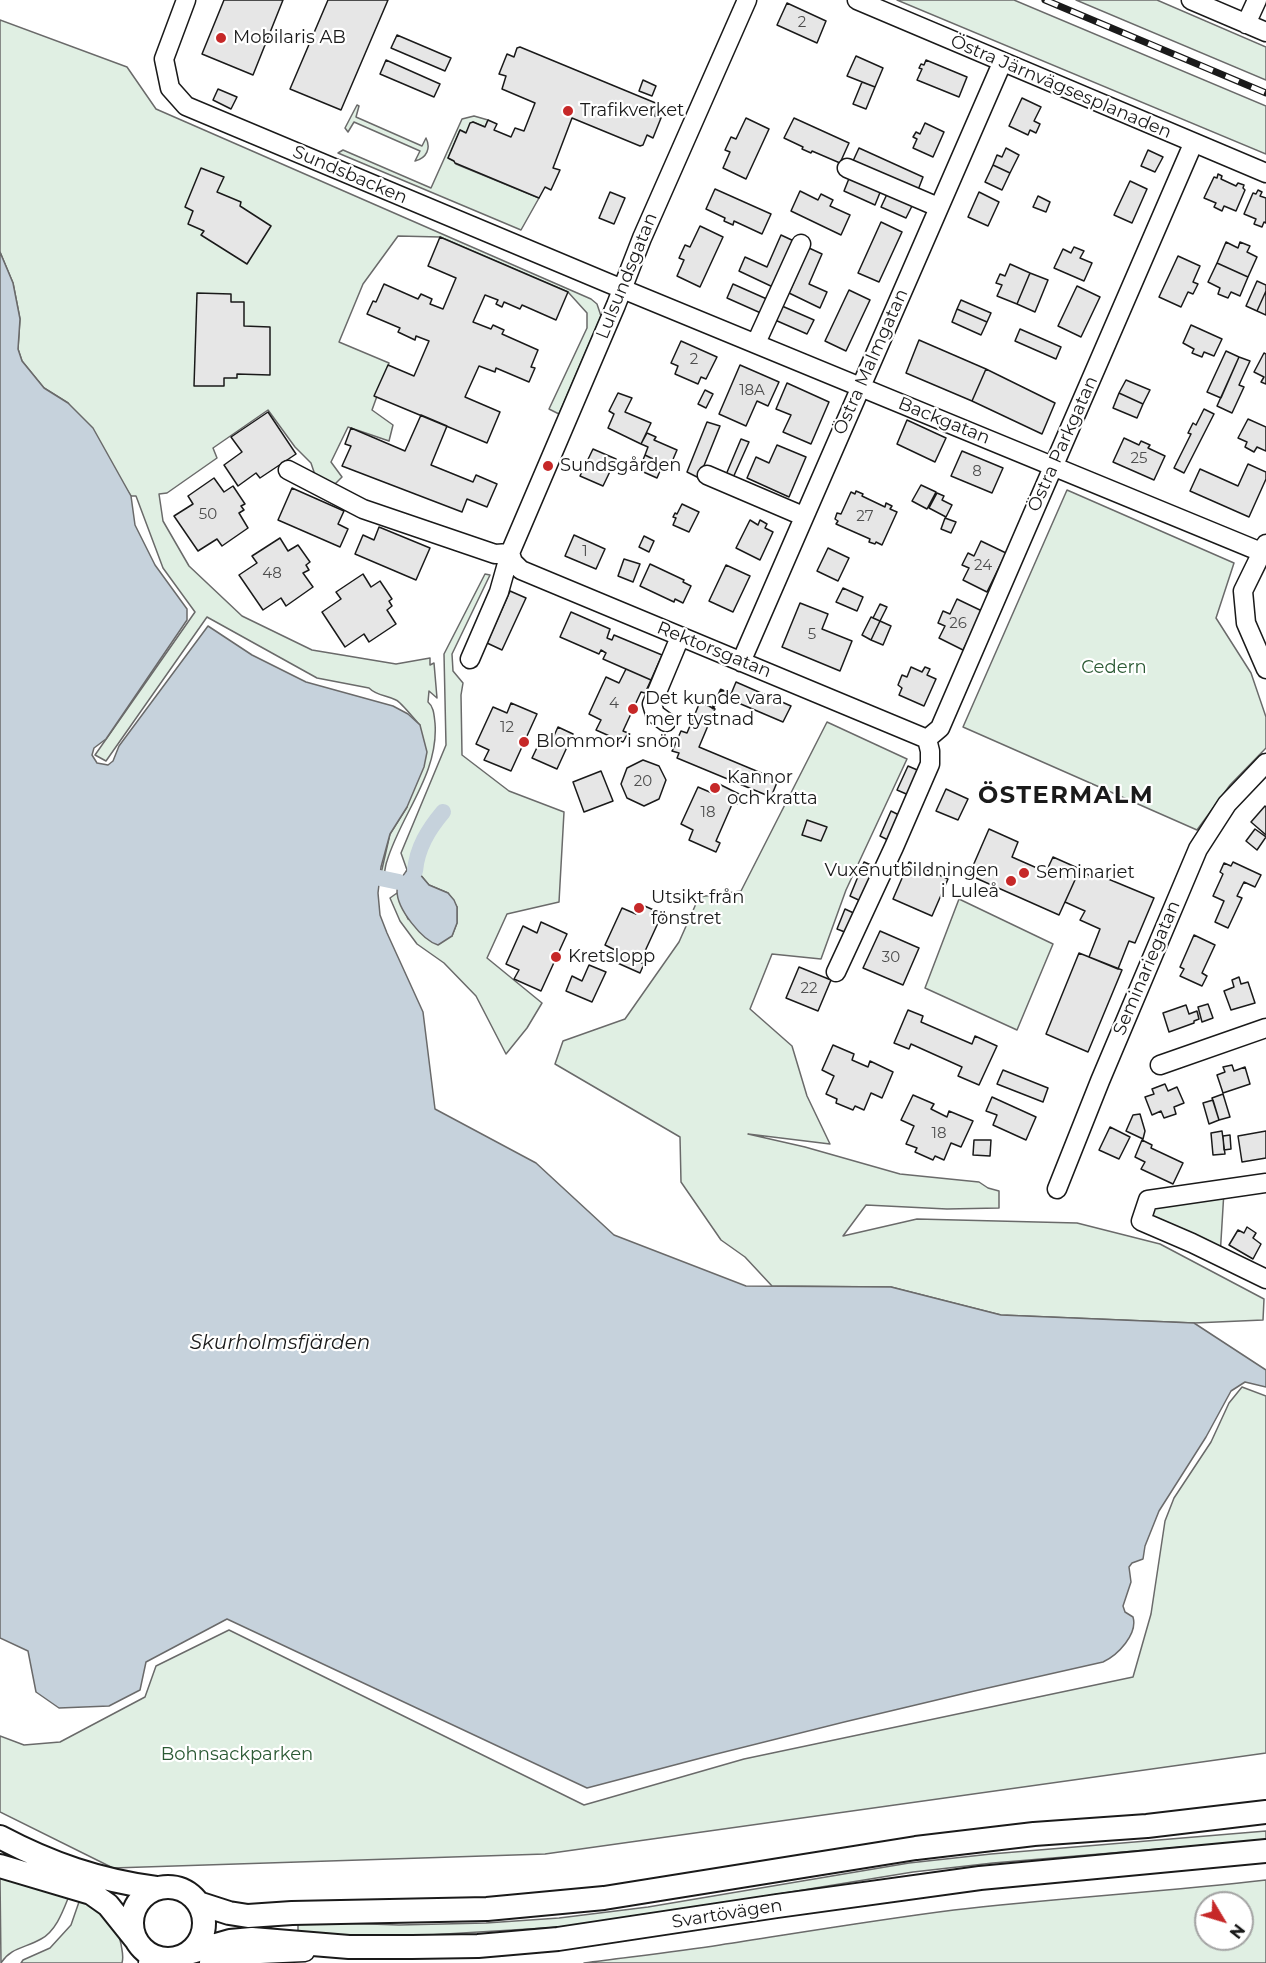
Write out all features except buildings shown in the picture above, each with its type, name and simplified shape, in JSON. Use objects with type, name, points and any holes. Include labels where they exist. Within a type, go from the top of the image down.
[{"type":"main road","name":"Svartövägen","points":[[198,1903],[229,1914],[249,1916],[301,1912],[487,1910],[604,1898],[916,1848],[1034,1834],[1147,1826],[1266,1812]]},
{"type":"main road","points":[[0,1836],[61,1874]]},
{"type":"main road","name":"Svartövägen","points":[[188,1953],[230,1941],[252,1939],[349,1947],[478,1946],[558,1939],[969,1879],[1266,1851]]},
{"type":"main road","points":[[0,1866],[61,1874],[93,1885],[116,1882],[156,1888],[168,1886],[179,1888],[190,1894],[198,1903],[204,1917],[203,1932],[198,1944],[180,1957],[167,1959],[146,1953],[93,1885]]},
{"type":"main road","points":[[146,1953],[131,1927],[133,1913],[140,1899],[156,1888]]},
{"type":"street","name":"Sundsbacken","points":[[186,0],[164,59],[170,88],[186,106],[622,288]]},
{"type":"street","name":"Lulsundsgatan","points":[[470,659],[499,592],[510,553],[642,238],[747,0]]},
{"type":"street","name":"Östra Järnvägsesplanaden","points":[[857,0],[1266,173]]},
{"type":"street","points":[[1191,0],[1266,32]]},
{"type":"street","points":[[1246,24],[1257,0]]},
{"type":"street","name":"Östra Malmgatan","points":[[741,662],[1002,63]]},
{"type":"street","name":"Östra Parkgatan","points":[[927,739],[940,728],[1193,144]]},
{"type":"street","points":[[847,168],[939,207]]},
{"type":"street","points":[[756,343],[801,244]]},
{"type":"street","name":"Backgatan","points":[[622,288],[1053,466],[1265,550]]},
{"type":"street","points":[[288,470],[363,509],[495,554],[510,553]]},
{"type":"street","points":[[707,475],[803,516]]},
{"type":"street","points":[[1265,550],[1243,591],[1246,623],[1266,669]]},
{"type":"street","name":"Rektorsgatan","points":[[510,553],[513,562],[521,570],[927,739]]},
{"type":"street","points":[[666,722],[655,714],[652,704],[680,637]]},
{"type":"street","points":[[836,972],[930,764],[927,739]]},
{"type":"street","name":"Seminariegatan","points":[[1057,1189],[1198,849],[1227,804],[1266,763]]},
{"type":"street","points":[[1160,1065],[1266,1028]]},
{"type":"street","points":[[1266,1183],[1148,1200],[1141,1221],[1192,1242],[1266,1279]]},
{"type":"street","points":[[209,1963],[238,1955],[310,1952],[349,1947]]},
{"type":"green space","points":[[897,0],[1014,0],[1266,106],[1266,154]]},
{"type":"green space","points":[[1076,0],[1157,0],[1266,47],[1266,80]]},
{"type":"green space","points":[[0,20],[127,67],[156,109],[591,299],[597,304],[601,316],[559,414],[549,409],[587,328],[587,313],[568,292],[440,237],[398,236],[363,284],[339,342],[389,363],[372,410],[393,425],[389,441],[348,427],[331,462],[342,477],[329,490],[317,481],[311,463],[295,447],[268,410],[213,448],[217,458],[167,493],[159,494],[163,521],[189,566],[242,616],[312,650],[396,664],[430,658],[430,665],[434,663],[437,698],[429,691],[428,702],[433,709],[435,723],[435,742],[431,759],[418,794],[393,844],[383,879],[380,878],[390,834],[407,807],[420,725],[396,700],[378,694],[369,688],[317,678],[207,617],[106,761],[95,755],[195,612],[163,568],[136,496],[131,496],[68,403],[44,388],[22,361],[18,349],[20,319],[13,283],[0,252]]},
{"type":"green space","points":[[357,105],[359,106],[356,117],[422,146],[426,138],[428,145],[425,155],[415,161],[420,151],[354,122],[348,132],[345,128]]},
{"type":"green space","points":[[474,116],[488,120],[485,127],[473,122],[466,133],[460,130],[448,158],[456,164],[539,198],[521,230],[338,153],[343,150],[431,188],[462,119]]},
{"type":"green space","name":"Cedern","points":[[1067,490],[1234,563],[1216,618],[1251,673],[1266,717],[1266,748],[1230,785],[1197,830],[963,727]]},
{"type":"green space","points":[[485,574],[490,575],[452,654],[453,671],[463,683],[461,695],[462,755],[509,791],[564,812],[559,902],[507,914],[487,958],[542,1003],[527,1028],[506,1054],[476,996],[444,963],[417,944],[400,921],[390,898],[397,893],[408,919],[452,936],[457,923],[457,907],[448,893],[429,885],[418,872],[407,870],[401,853],[446,745],[444,654]]},
{"type":"green space","points":[[827,722],[907,759],[846,890],[821,959],[772,954],[750,1009],[792,1046],[807,1096],[830,1144],[748,1134],[805,1147],[900,1174],[979,1182],[999,1191],[999,1208],[947,1209],[866,1205],[843,1236],[917,1219],[1077,1223],[1160,1244],[1264,1299],[1263,1320],[1194,1323],[1001,1315],[891,1287],[772,1286],[745,1257],[721,1240],[681,1182],[680,1137],[555,1064],[563,1041],[625,1019],[679,942],[699,897],[741,891]]},
{"type":"green space","points":[[959,899],[1053,944],[1017,1030],[925,988]]},
{"type":"green space","points":[[1224,1191],[1220,1257],[1142,1220],[1145,1208]]},
{"type":"green space","name":"Bohnsackparken","points":[[1242,1387],[1266,1396],[1266,1753],[545,1854],[113,1868],[0,1812],[0,1736],[24,1745],[60,1742],[145,1697],[156,1666],[229,1630],[584,1805],[744,1759],[1133,1677],[1151,1614],[1165,1521],[1174,1498],[1211,1442],[1229,1403]]},
{"type":"green space","points":[[1266,1831],[1266,1840],[913,1872],[562,1927],[396,1937],[298,1935],[298,1924],[312,1922],[399,1925],[486,1923],[559,1918],[648,1907],[909,1863]]},
{"type":"green space","points":[[0,1877],[69,1896],[51,1931],[41,1939],[9,1954],[1,1963]]},
{"type":"green space","points":[[1266,1880],[1266,1963],[584,1963],[703,1948],[954,1910]]},
{"type":"green space","points":[[80,1899],[102,1911],[116,1927],[123,1956],[122,1963],[21,1963],[50,1948],[71,1925]]},
{"type":"water","name":"Skurholmsfjärden","points":[[0,252],[13,283],[20,319],[18,349],[22,361],[44,388],[68,403],[93,428],[131,496],[135,525],[155,565],[187,609],[187,620],[106,739],[94,748],[92,755],[97,763],[108,765],[113,761],[119,746],[208,626],[252,655],[306,682],[393,706],[408,714],[420,725],[427,752],[424,767],[407,807],[390,834],[381,867],[378,893],[380,915],[423,1012],[435,1109],[536,1163],[614,1235],[746,1286],[891,1287],[1001,1315],[1194,1323],[1266,1370],[1266,1387],[1245,1382],[1231,1391],[1206,1437],[1159,1511],[1145,1546],[1143,1559],[1132,1563],[1129,1567],[1131,1582],[1123,1606],[1125,1612],[1133,1617],[1134,1624],[1130,1637],[1115,1654],[1103,1662],[844,1722],[587,1788],[227,1619],[146,1662],[140,1690],[109,1706],[59,1708],[36,1692],[28,1651],[0,1638]]},
{"type":"water","points":[[407,870],[418,872],[429,885],[448,893],[457,907],[457,923],[452,936],[438,945],[418,930],[401,906],[397,888]]},
{"type":"waterway","points":[[415,871],[424,840],[443,812]]},
{"type":"waterway","points":[[380,878],[399,882]]},
{"type":"railway","points":[[1045,0],[1266,93]]},
{"type":"wall","points":[[713,708],[721,690],[730,694]]},
{"type":"place","name":"Mobilaris AB","points":[[221,38]]},
{"type":"place","name":"Trafikverket","points":[[568,111]]},
{"type":"place","name":"Sundsgården","points":[[548,466]]},
{"type":"place","name":"Det kunde vara mer tystnad","points":[[633,709]]},
{"type":"place","name":"Blommor i snön","points":[[524,742]]},
{"type":"place","name":"Kannor och kratta","points":[[715,788]]},
{"type":"place","name":"Seminariet","points":[[1024,873]]},
{"type":"place","name":"Vuxenutbildningen i Luleå","points":[[1011,881]]},
{"type":"place","name":"Utsikt från fönstret","points":[[639,908]]},
{"type":"place","name":"Kretslopp","points":[[556,957]]},
{"type":"district","name":"ÖSTERMALM","points":[[1066,796]]}]
